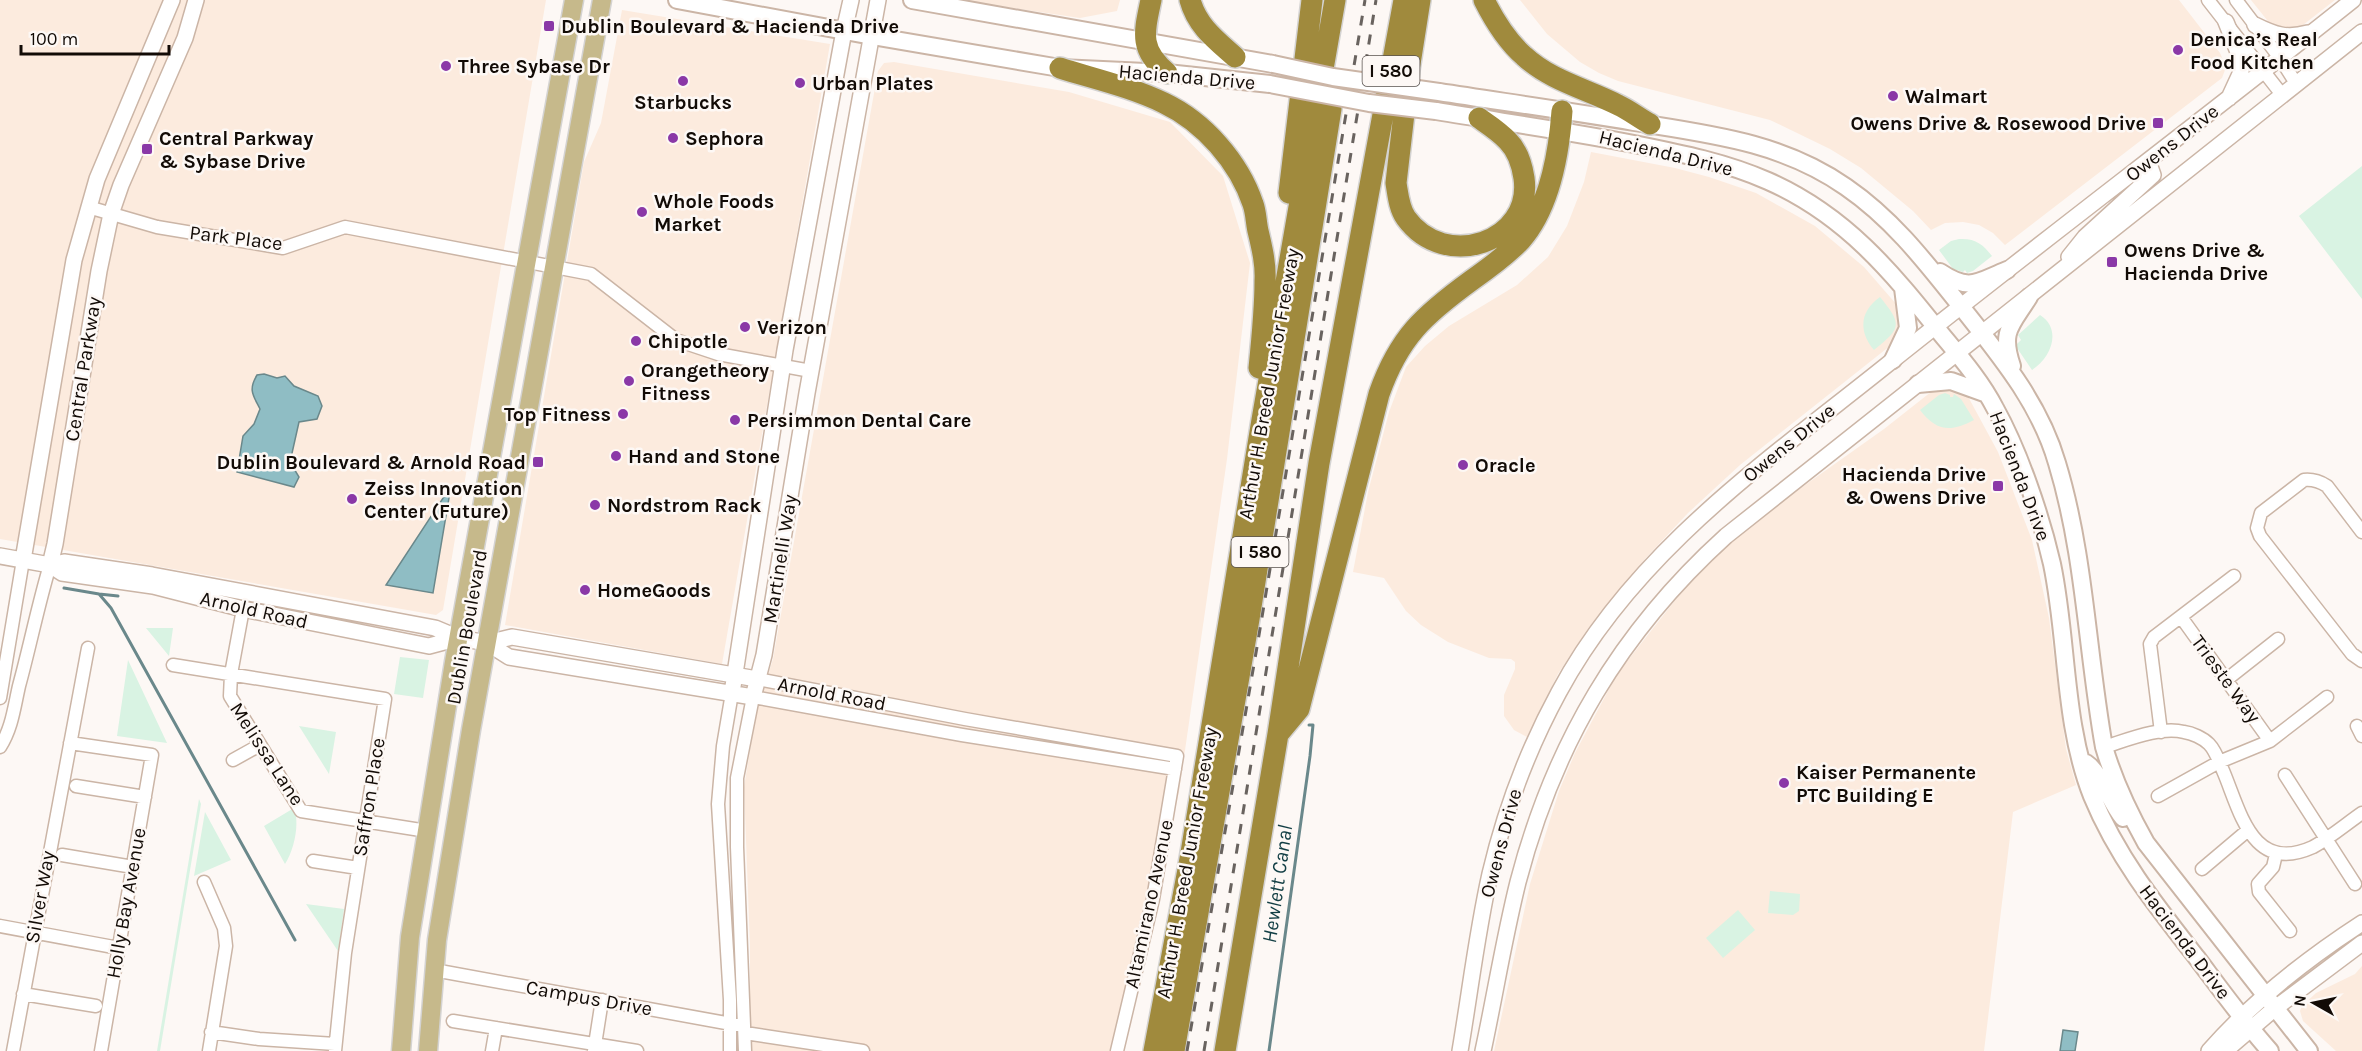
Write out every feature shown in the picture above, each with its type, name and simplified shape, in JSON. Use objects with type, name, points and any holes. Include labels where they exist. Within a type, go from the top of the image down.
[{"type":"highway","points":[[1151,0],[1146,24],[1148,52],[1154,62],[1167,73]]},
{"type":"highway","points":[[1190,0],[1197,19],[1207,32],[1235,57]]},
{"type":"highway","points":[[1299,219],[1289,195],[1312,0]]},
{"type":"highway","name":"Arthur H. Breed Junior Freeway","points":[[1154,1051],[1190,859],[1262,420],[1299,219],[1335,0]]},
{"type":"highway","name":"I 580","points":[[1225,1051],[1278,734],[1319,463],[1404,0]]},
{"type":"highway","points":[[1420,0],[1396,183],[1398,201],[1405,217],[1417,230],[1432,240],[1446,245],[1460,247],[1490,241],[1504,231],[1515,217],[1522,201],[1525,184],[1517,153],[1508,141],[1479,118]]},
{"type":"highway","points":[[1484,0],[1507,38],[1524,57],[1589,93],[1619,105],[1650,124]]},
{"type":"highway","name":"I 580","points":[[1174,1051],[1251,608],[1335,87],[1326,53]]},
{"type":"highway","points":[[1060,68],[1141,93],[1174,108],[1211,137],[1229,158],[1243,180],[1254,205],[1264,256],[1266,280],[1257,385],[1262,420]]},
{"type":"highway","points":[[1278,734],[1299,709],[1379,394],[1387,371],[1399,347],[1417,324],[1438,305],[1506,254],[1532,224],[1550,183],[1561,120]]},
{"type":"main road","name":"Dublin Boulevard","points":[[401,1051],[410,937],[427,831],[459,638],[574,0]]},
{"type":"main road","name":"Dublin Boulevard","points":[[428,1051],[437,940],[553,266],[602,0]]},
{"type":"main road","name":"Hacienda Drive","points":[[676,0],[1060,68],[1167,73],[1270,84],[1369,103],[1479,118],[1650,124],[1750,142],[1813,167],[1844,186],[1873,207],[1898,230],[1961,306],[2030,399],[2045,429],[2065,491],[2078,555],[2104,747],[2125,807],[2146,843],[2309,1051]]},
{"type":"main road","name":"Hacienda Drive","points":[[912,0],[1235,57],[1333,77],[1439,92],[1561,120],[1704,159],[1767,181],[1824,212],[1849,231],[1873,252],[1957,353],[1987,394],[2007,432],[2041,524],[2054,575],[2080,760],[2103,819],[2126,862],[2149,896],[2270,1051]]},
{"type":"main road","points":[[1929,266],[1962,284],[1971,284],[2007,270]]},
{"type":"main road","points":[[1893,360],[1908,328],[1903,287]]},
{"type":"main road","points":[[2014,375],[2006,350],[2007,331],[2028,297]]},
{"type":"main road","points":[[1918,384],[1951,381],[1987,394]]},
{"type":"main road","points":[[2066,662],[2074,681],[2086,735],[2091,742],[2104,747]]},
{"type":"main road","points":[[2080,760],[2095,772],[2121,816],[2146,843]]},
{"type":"street","name":"Central Parkway","points":[[0,698],[74,260],[97,179],[172,0]]},
{"type":"street","name":"Central Parkway","points":[[0,747],[9,734],[31,648],[38,604],[57,532],[99,271],[111,214],[121,185],[185,38],[196,0]]},
{"type":"street","name":"Martinelli Way","points":[[730,1051],[718,804],[723,746],[783,365],[851,0]]},
{"type":"street","name":"Martinelli Way","points":[[745,1051],[737,847],[737,778],[764,655],[811,371],[878,0]]},
{"type":"street","points":[[2208,0],[2283,96]]},
{"type":"street","points":[[2236,0],[2280,58],[2297,85]]},
{"type":"street","name":"Owens Drive","points":[[1460,1051],[1490,874],[1508,808],[1540,728],[1578,659],[1621,600],[1672,542],[1735,487],[1961,306],[2353,0]]},
{"type":"street","points":[[2226,22],[2242,62],[2241,72],[2229,98]]},
{"type":"street","points":[[2255,25],[2282,36],[2296,36],[2314,31]]},
{"type":"street","name":"Owens Drive","points":[[1483,1051],[1511,912],[1538,817],[1568,742],[1604,678],[1644,621],[1696,563],[1726,536],[2362,32]]},
{"type":"street","points":[[2052,278],[2085,237],[2153,175],[2148,161]]},
{"type":"street","name":"Park Place","points":[[88,207],[157,227],[284,248],[345,227],[591,274],[676,340],[718,354],[811,371]]},
{"type":"street","points":[[2362,532],[2326,486],[2320,481],[2304,480],[2261,513],[2257,528],[2260,536],[2352,654],[2362,661]]},
{"type":"street","name":"Arnold Road","points":[[0,556],[50,565],[64,562],[147,574],[435,627],[459,638],[487,643],[510,657],[732,693],[962,735],[1176,762]]},
{"type":"street","name":"Arnold Road","points":[[50,565],[62,573],[153,586],[243,609],[429,646],[459,638]]},
{"type":"street","points":[[2161,732],[2150,644],[2154,637],[2234,576]]},
{"type":"street","name":"Melissa Lane","points":[[243,609],[231,674],[230,696],[301,811],[427,831]]},
{"type":"street","name":"Trieste Way","points":[[2181,617],[2270,741]]},
{"type":"street","name":"Arnold Road","points":[[487,643],[512,637],[735,674],[1176,762]]},
{"type":"street","points":[[2226,680],[2278,639]]},
{"type":"street","name":"Silver Way","points":[[13,1051],[88,648]]},
{"type":"street","points":[[173,665],[231,674]]},
{"type":"street","name":"Saffron Place","points":[[231,674],[385,699],[345,953],[335,1048]]},
{"type":"street","points":[[2158,796],[2219,762],[2270,741],[2327,698]]},
{"type":"street","points":[[2104,747],[2161,732],[2182,731],[2210,744],[2247,831],[2265,849],[2276,854],[2311,848],[2362,813]]},
{"type":"street","name":"Holly Bay Avenue","points":[[70,743],[152,755],[101,1051]]},
{"type":"street","points":[[232,760],[260,745]]},
{"type":"street","name":"Altamirano Avenue","points":[[1117,1051],[1153,898],[1176,762]]},
{"type":"street","points":[[2285,775],[2355,884]]},
{"type":"street","points":[[76,786],[145,797]]},
{"type":"street","points":[[2202,870],[2247,831]]},
{"type":"street","points":[[2276,854],[2272,867],[2258,884],[2259,892],[2290,931]]},
{"type":"street","points":[[62,855],[133,867]]},
{"type":"street","points":[[313,861],[358,868]]},
{"type":"street","points":[[204,882],[224,928],[226,946],[209,1051]]},
{"type":"street","points":[[2225,1051],[2264,995],[2362,923]]},
{"type":"street","points":[[0,926],[119,948]]},
{"type":"street","points":[[2209,1051],[2246,1022],[2274,1009],[2362,944]]},
{"type":"street","name":"Campus Drive","points":[[434,970],[730,1024],[745,1030],[863,1051]]},
{"type":"street","points":[[23,994],[96,1006]]},
{"type":"street","points":[[595,1048],[602,1000]]},
{"type":"street","points":[[453,1021],[595,1048],[637,1051]]},
{"type":"street","points":[[492,1051],[496,1028]]},
{"type":"street","points":[[212,1032],[335,1048]]},
{"type":"shaded area","points":[[0,0],[546,0],[443,610],[436,615],[0,539]]},
{"type":"shaded area","points":[[958,0],[1120,0],[1117,11],[1080,18]]},
{"type":"shaded area","points":[[1520,0],[2179,0],[2220,53],[2225,70],[2222,78],[2005,245],[1993,233],[1979,225],[1963,222],[1945,223],[1931,230],[1913,211],[1861,168],[1830,149],[1770,120],[1618,81],[1599,73],[1580,62],[1547,34]]},
{"type":"shaded area","points":[[2251,0],[2335,0],[2294,32],[2275,30]]},
{"type":"shaded area","points":[[622,10],[830,44],[722,664],[505,625],[584,162],[601,123]]},
{"type":"shaded area","points":[[894,62],[1069,92],[1170,122],[1223,176],[1250,263],[1227,459],[1179,792],[1122,1051],[750,1051],[750,946],[744,787],[756,714],[773,659],[878,71],[884,63]]},
{"type":"shaded area","name":"Oracle","points":[[1591,152],[1709,177],[1756,193],[1815,226],[1864,267],[1897,305],[1902,313],[1900,338],[1740,465],[1688,513],[1645,559],[1589,627],[1558,674],[1527,737],[1514,730],[1504,716],[1504,695],[1515,669],[1515,662],[1511,659],[1489,658],[1448,642],[1421,625],[1406,611],[1384,578],[1353,572],[1368,492],[1389,412],[1406,367],[1425,346],[1449,326],[1517,285],[1548,257],[1567,226],[1584,182]]},
{"type":"shaded area","points":[[1936,388],[1965,391],[1998,452],[2032,540],[2049,618],[2066,749],[2076,785],[2013,812],[1984,1051],[1494,1051],[1530,884],[1559,791],[1575,753],[1617,674],[1688,584],[1729,542],[1884,429]]},
{"type":"shaded area","points":[[2362,966],[2362,1051],[2336,1051],[2303,1021],[2300,1011],[2302,1006],[2316,993],[2355,974]]},
{"type":"green space","points":[[2362,166],[2362,299],[2299,216]]},
{"type":"green space","points":[[1959,239],[1978,243],[1992,256],[1967,273],[1965,270],[1963,272],[1953,269],[1939,250],[1951,241]]},
{"type":"green space","points":[[1880,297],[1892,314],[1896,325],[1890,336],[1874,350],[1865,336],[1864,322],[1868,309]]},
{"type":"green space","points":[[2040,315],[2051,328],[2052,343],[2045,358],[2032,370],[2017,348],[2021,340],[2018,335]]},
{"type":"green space","points":[[1945,393],[1950,397],[1954,394],[1961,399],[1974,420],[1951,428],[1932,423],[1920,410]]},
{"type":"green space","points":[[146,628],[173,628],[169,656]]},
{"type":"green space","points":[[400,657],[429,660],[423,698],[394,694]]},
{"type":"green space","points":[[128,660],[167,743],[117,736]]},
{"type":"green space","points":[[299,726],[336,732],[329,774]]},
{"type":"green space","points":[[199,799],[201,804],[160,1051],[157,1051]]},
{"type":"green space","points":[[294,808],[295,837],[285,864],[264,826]]},
{"type":"green space","points":[[205,812],[231,860],[194,876]]},
{"type":"green space","points":[[1770,891],[1800,894],[1799,911],[1793,915],[1768,913]]},
{"type":"green space","points":[[306,904],[344,909],[338,951]]},
{"type":"green space","points":[[1738,910],[1755,930],[1723,958],[1706,938]]},
{"type":"water","points":[[264,374],[277,378],[285,376],[294,386],[318,396],[322,406],[317,419],[299,422],[290,462],[299,477],[294,487],[237,472],[243,436],[254,424],[260,409],[254,396],[253,385],[257,375]]},
{"type":"water","points":[[451,486],[433,593],[386,585]]},
{"type":"water","points":[[2063,1030],[2078,1032],[2075,1051],[2060,1051]]},
{"type":"waterway","points":[[64,588],[99,594],[111,608],[295,940]]},
{"type":"waterway","points":[[99,594],[118,596]]},
{"type":"waterway","name":"Hewlett Canal","points":[[1269,1051],[1310,756],[1313,725],[1309,725]]},
{"type":"railway","points":[[1187,1051],[1365,0]]},
{"type":"railway","points":[[1204,1051],[1376,0]]},
{"type":"place","name":"Dublin Boulevard & Hacienda Drive","points":[[549,26]]},
{"type":"place","name":"Denica’s Real Food Kitchen","points":[[2178,50]]},
{"type":"place","name":"Three Sybase Dr","points":[[446,66]]},
{"type":"place","name":"Starbucks","points":[[683,81]]},
{"type":"place","name":"Urban Plates","points":[[800,83]]},
{"type":"place","name":"Walmart","points":[[1893,96]]},
{"type":"place","name":"Owens Drive & Rosewood Drive","points":[[2158,123]]},
{"type":"place","name":"Sephora","points":[[673,138]]},
{"type":"place","name":"Central Parkway & Sybase Drive","points":[[147,149]]},
{"type":"place","name":"Whole Foods Market","points":[[642,212]]},
{"type":"place","name":"Owens Drive & Hacienda Drive","points":[[2112,262]]},
{"type":"place","name":"Verizon","points":[[745,327]]},
{"type":"place","name":"Chipotle","points":[[636,341]]},
{"type":"place","name":"Orangetheory Fitness","points":[[629,381]]},
{"type":"place","name":"Top Fitness","points":[[623,414]]},
{"type":"place","name":"Persimmon Dental Care","points":[[735,420]]},
{"type":"place","name":"Hand and Stone","points":[[616,456]]},
{"type":"place","name":"Dublin Boulevard & Arnold Road","points":[[538,462]]},
{"type":"place","name":"Oracle","points":[[1463,465]]},
{"type":"place","name":"Hacienda Drive & Owens Drive","points":[[1998,486]]},
{"type":"place","name":"Zeiss Innovation Center (Future)","points":[[352,499]]},
{"type":"place","name":"Nordstrom Rack","points":[[595,505]]},
{"type":"place","name":"HomeGoods","points":[[585,590]]},
{"type":"place","name":"Kaiser Permanente PTC Building E","points":[[1784,783]]}]
